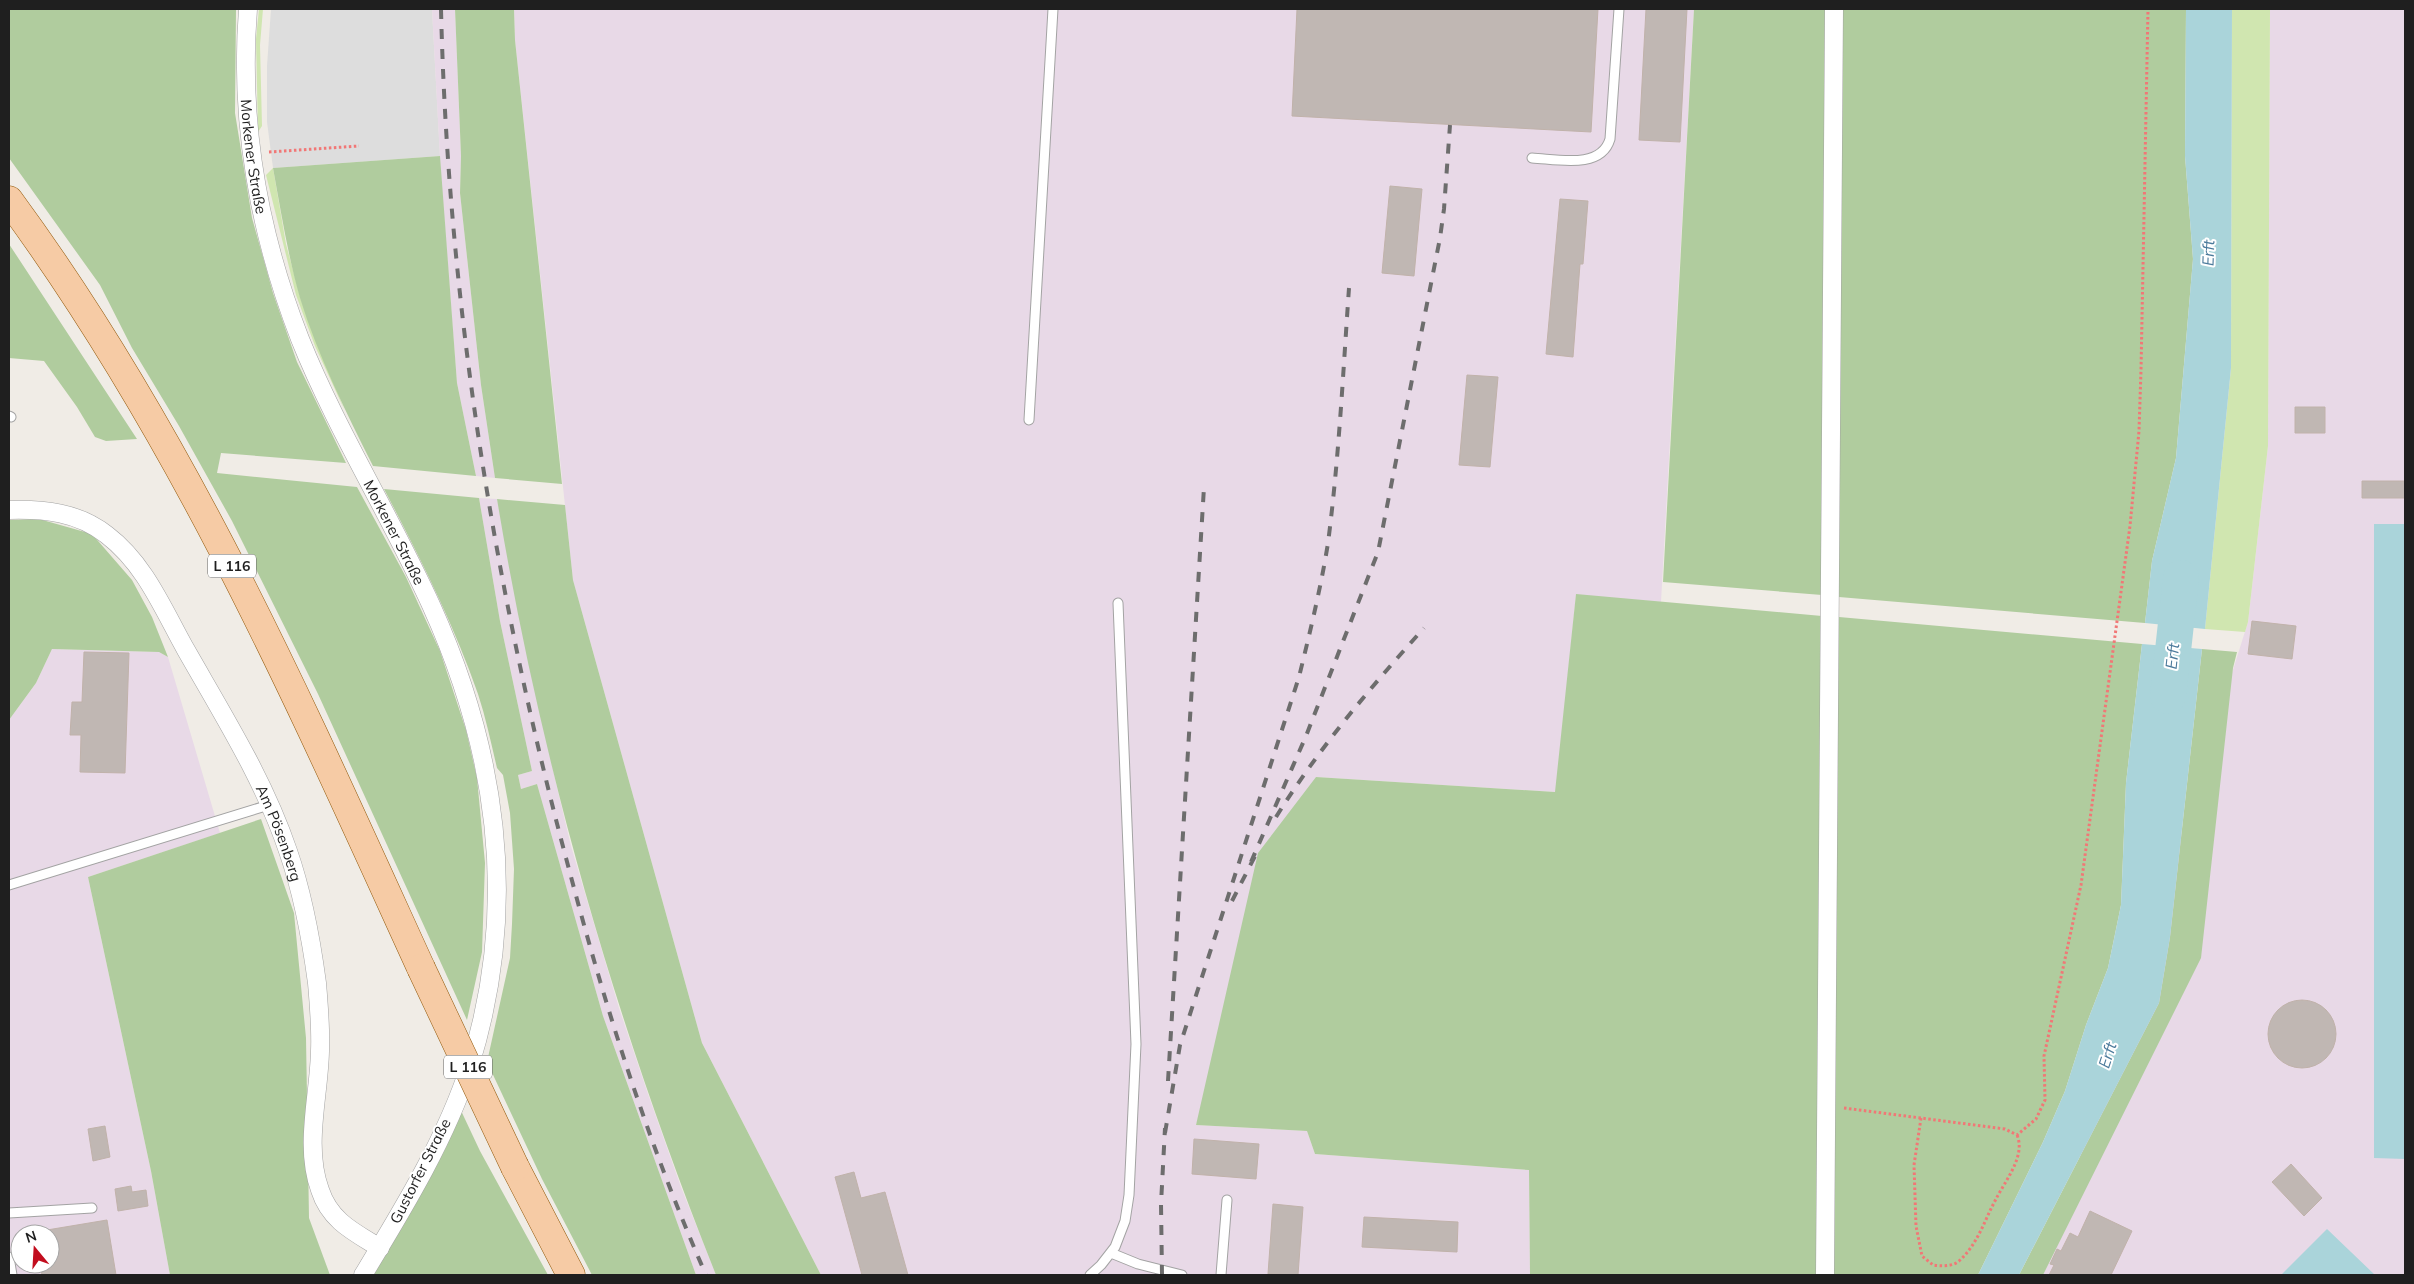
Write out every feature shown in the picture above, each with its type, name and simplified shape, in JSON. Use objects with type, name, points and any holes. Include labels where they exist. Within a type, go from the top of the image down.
[{"type":"main road","name":"L 116","points":[[9,200],[59,270],[119,363],[218,539],[291,683],[515,1167],[571,1275]]},
{"type":"street","name":"Morkener Straße","points":[[248,9],[245,76],[251,154],[269,239],[300,338],[348,443],[430,604],[464,686],[480,742],[493,809],[497,909],[490,978],[470,1064]]},
{"type":"street","points":[[1825,1275],[1834,9]]},
{"type":"street","name":"Am Pösenberg","points":[[9,510],[56,511],[81,520],[107,534],[136,564],[245,754],[270,806],[288,850],[299,885],[314,959],[320,1052],[313,1149],[316,1177],[324,1202],[333,1216],[342,1224],[380,1248]]},
{"type":"street","name":"Gustorfer Straße","points":[[363,1275],[414,1189],[440,1137],[470,1064]]},
{"type":"lane","points":[[1029,420],[1053,9]]},
{"type":"lane","points":[[1532,158],[1585,160],[1595,157],[1607,148],[1610,139],[1619,9]]},
{"type":"lane","points":[[1090,1275],[1111,1253],[1124,1227],[1129,1195],[1137,1026],[1118,604]]},
{"type":"lane","points":[[9,884],[270,806]]},
{"type":"lane","points":[[1221,1275],[1227,1200]]},
{"type":"lane","points":[[9,1213],[92,1208]]},
{"type":"lane","points":[[1111,1253],[1138,1264],[1182,1275]]},
{"type":"lane","points":[[9,1256],[12,1275]]},
{"type":"path","points":[[2017,1134],[2036,1119],[2045,1100],[2044,1056],[2081,885],[2130,526],[2141,370],[2148,9]]},
{"type":"path","points":[[251,154],[359,146]]},
{"type":"path","points":[[1826,1105],[2005,1129],[2017,1134]]},
{"type":"path","points":[[1921,1118],[1914,1165],[1916,1226],[1922,1256],[1933,1265],[1951,1265],[1958,1262],[1975,1242],[2009,1176],[2018,1150],[2017,1134]]},
{"type":"shaded area","points":[[271,9],[432,9],[440,156],[273,168],[267,122],[267,66]]},
{"type":"shaded area","points":[[432,9],[455,9],[461,156],[460,193],[481,385],[495,478],[476,476],[457,383],[441,178]]},
{"type":"shaded area","points":[[514,9],[1694,9],[1661,602],[1576,595],[1556,792],[1316,777],[1196,1125],[1307,1131],[1315,1154],[1529,1170],[1530,1275],[821,1275],[702,1043],[573,580],[515,40]]},
{"type":"shaded area","points":[[2270,9],[2405,9],[2405,1275],[2043,1275],[2248,622],[2268,446]]},
{"type":"shaded area","points":[[479,498],[497,499],[556,783],[571,846],[619,1008],[648,1094],[681,1187],[716,1275],[696,1275],[603,1016],[537,784],[521,789],[518,775],[532,771],[500,621]]},
{"type":"shaded area","points":[[52,649],[159,652],[168,657],[220,833],[88,877],[151,1171],[170,1275],[9,1275],[9,720],[36,683]]},
{"type":"green space","points":[[9,9],[236,9],[235,113],[252,218],[273,293],[297,362],[346,463],[221,453],[217,473],[357,487],[406,577],[440,651],[466,730],[477,778],[485,863],[482,952],[467,1020],[318,694],[232,521],[179,426],[132,348],[100,285],[9,158]]},
{"type":"green space","points":[[259,9],[263,9],[260,45],[262,126],[258,132],[256,39]]},
{"type":"green space","points":[[455,9],[514,9],[515,40],[562,484],[495,478],[481,385],[460,193],[461,156]]},
{"type":"green space","points":[[1694,9],[1828,9],[1822,595],[1663,582]]},
{"type":"green space","points":[[1840,9],[2186,9],[2185,156],[2193,259],[2176,458],[2152,561],[2145,623],[1839,597]]},
{"type":"green space","points":[[2232,9],[2270,9],[2268,446],[2248,622],[2245,632],[2205,629],[2231,368]]},
{"type":"green space","points":[[440,156],[457,383],[476,476],[373,466],[333,384],[307,320],[292,266],[273,168]]},
{"type":"green space","points":[[273,168],[286,244],[301,300],[345,411],[315,346],[296,295],[266,175]]},
{"type":"green space","points":[[9,244],[137,439],[106,441],[95,437],[77,407],[44,361],[9,358]]},
{"type":"green space","points":[[384,489],[479,498],[500,621],[532,771],[518,775],[521,789],[537,784],[603,1016],[696,1275],[592,1275],[542,1179],[487,1062],[510,958],[514,869],[510,813],[503,775],[497,768],[484,712],[458,641],[435,590]]},
{"type":"green space","points":[[497,499],[565,505],[573,580],[702,1043],[821,1275],[716,1275],[646,1085],[614,990],[586,893],[559,796],[536,698],[515,599]]},
{"type":"green space","points":[[39,519],[92,534],[132,580],[152,617],[168,657],[159,652],[52,649],[36,683],[9,720],[9,520]]},
{"type":"green space","points":[[1576,594],[1822,616],[1818,1275],[1530,1275],[1529,1170],[1315,1154],[1307,1131],[1196,1125],[1258,853],[1316,777],[1555,792]]},
{"type":"green space","points":[[1839,617],[2142,644],[2126,783],[2121,905],[2108,968],[2086,1025],[2065,1091],[2043,1142],[1978,1275],[1831,1275],[1834,810]]},
{"type":"green space","points":[[2202,649],[2237,652],[2233,668],[2201,958],[2043,1275],[2019,1275],[2159,1003],[2170,937]]},
{"type":"green space","points":[[261,819],[294,913],[306,1038],[309,1218],[330,1275],[170,1275],[151,1171],[88,877]]},
{"type":"green space","points":[[456,1100],[480,1151],[548,1275],[363,1275]]},
{"type":"water","points":[[2186,9],[2232,9],[2231,368],[2205,629],[2145,623],[2152,561],[2176,458],[2193,259],[2185,156]]},
{"type":"water","points":[[2374,524],[2405,524],[2405,1159],[2374,1158]]},
{"type":"water","points":[[2142,644],[2202,649],[2170,937],[2159,1003],[2019,1275],[1978,1275],[2043,1142],[2065,1091],[2086,1025],[2108,968],[2121,905],[2126,783]]},
{"type":"water","points":[[2327,1229],[2375,1275],[2281,1275]]},
{"type":"building","points":[[1297,9],[1598,9],[1591,132],[1292,116]]},
{"type":"building","points":[[1646,9],[1687,9],[1680,142],[1639,140]]},
{"type":"building","points":[[1390,186],[1422,189],[1414,276],[1382,273]]},
{"type":"building","points":[[1560,199],[1588,201],[1583,264],[1580,264],[1573,357],[1546,354]]},
{"type":"building","points":[[1467,375],[1498,377],[1490,467],[1459,465]]},
{"type":"building","points":[[2295,407],[2325,407],[2325,433],[2295,433]]},
{"type":"building","points":[[2362,481],[2405,481],[2405,498],[2362,498]]},
{"type":"building","points":[[2252,621],[2296,626],[2292,659],[2248,654]]},
{"type":"building","points":[[84,652],[129,653],[125,773],[80,772],[81,735],[70,735],[72,702],[82,702]]},
{"type":"building","points":[[2309,1000],[2321,1006],[2330,1015],[2336,1027],[2334,1047],[2326,1058],[2309,1068],[2295,1068],[2278,1058],[2270,1047],[2268,1027],[2278,1010],[2289,1002]]},
{"type":"building","points":[[105,1126],[110,1157],[93,1161],[88,1129]]},
{"type":"building","points":[[1194,1139],[1259,1144],[1256,1179],[1192,1174]]},
{"type":"building","points":[[2291,1164],[2322,1198],[2304,1216],[2272,1182]]},
{"type":"building","points":[[854,1172],[861,1198],[885,1192],[908,1275],[862,1275],[835,1177]]},
{"type":"building","points":[[131,1186],[132,1192],[146,1190],[148,1206],[118,1211],[115,1189]]},
{"type":"building","points":[[1273,1204],[1303,1207],[1298,1275],[1268,1274]]},
{"type":"building","points":[[2090,1211],[2132,1231],[2111,1275],[2049,1275],[2054,1265],[2050,1264],[2057,1249],[2061,1251],[2070,1233],[2078,1237]]},
{"type":"building","points":[[1364,1217],[1458,1222],[1457,1252],[1362,1247]]},
{"type":"building","points":[[107,1220],[116,1275],[42,1275],[60,1274],[60,1228]]},
{"type":"waterway","name":"Erft","points":[[2168,696],[2181,578]]},
{"type":"railway","points":[[441,9],[445,118],[453,228],[465,336],[480,445],[498,553],[519,660],[543,767],[598,975],[647,1127],[706,1275]]},
{"type":"railway","points":[[1251,862],[1306,736],[1378,552],[1440,238],[1450,125]]},
{"type":"railway","points":[[1165,1133],[1180,1045],[1299,677],[1315,610],[1332,511],[1349,288]]},
{"type":"railway","points":[[1168,1081],[1204,487]]},
{"type":"railway","points":[[1276,817],[1327,743],[1384,673],[1424,628]]},
{"type":"railway","points":[[1232,901],[1255,856]]},
{"type":"railway","points":[[1162,1275],[1161,1204],[1165,1128]]}]
